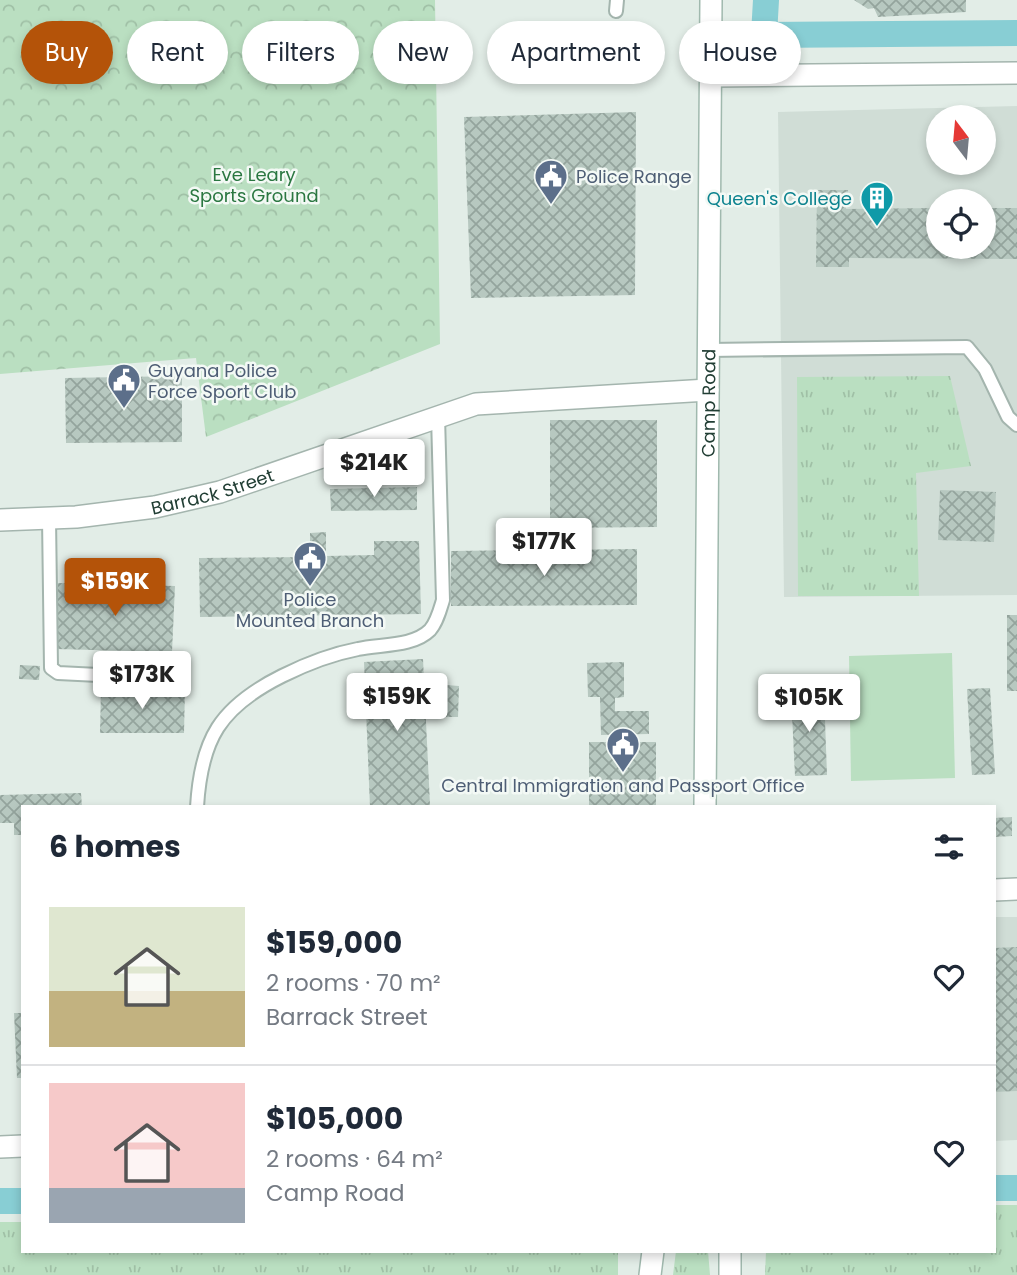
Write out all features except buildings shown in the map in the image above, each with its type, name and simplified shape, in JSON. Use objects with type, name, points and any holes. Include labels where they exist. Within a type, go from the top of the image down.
[{"type":"street","name":"Camp Road","points":[[711,0],[711,21]]},
{"type":"street","points":[[801,75],[1017,73]]},
{"type":"street","name":"Camp Road","points":[[705,805],[712,84]]},
{"type":"street","name":"Barrack Street","points":[[0,520],[49,518],[155,507],[220,492],[475,404],[708,390]]},
{"type":"street","points":[[996,890],[1017,889]]},
{"type":"street","points":[[0,1147],[21,1146]]},
{"type":"street","points":[[650,1275],[653,1253]]},
{"type":"street","points":[[730,1253],[730,1275]]},
{"type":"lane","points":[[709,350],[967,347],[985,369],[1008,417],[1017,425]]},
{"type":"lane","points":[[197,805],[199,775],[204,757],[221,722],[234,706],[273,680],[301,666],[356,649],[418,638],[430,630],[436,621],[443,600],[438,416]]},
{"type":"lane","points":[[49,518],[51,668],[58,674],[179,679]]},
{"type":"shaded area","points":[[1017,106],[1017,595],[784,597],[778,112],[926,108],[926,175],[996,175],[996,107]]},
{"type":"shaded area","points":[[996,917],[1017,917],[1017,1140],[996,1141]]},
{"type":"green space","name":"Eve Leary Sports Ground","points":[[0,0],[435,0],[435,21],[373,21],[373,84],[436,84],[440,344],[206,437],[196,358],[0,374]]},
{"type":"green space","points":[[950,376],[971,466],[916,473],[919,596],[798,596],[797,377]]},
{"type":"green space","points":[[952,653],[955,778],[851,781],[849,656]]},
{"type":"green space","points":[[996,1205],[1017,1205],[1017,1275],[765,1275],[766,1253],[996,1253]]},
{"type":"green space","points":[[0,1222],[21,1222],[21,1253],[618,1253],[618,1275],[0,1275]]},
{"type":"green space","points":[[676,1253],[708,1253],[710,1275],[673,1275]]},
{"type":"waterway","points":[[766,0],[764,35],[1017,33]]},
{"type":"waterway","points":[[996,1188],[1017,1188]]},
{"type":"waterway","points":[[0,1201],[21,1201]]},
{"type":"place","name":"Police Range","points":[[551,206]]},
{"type":"place","name":"Queen's College","points":[[877,228]]},
{"type":"place","name":"Guyana Police Force Sport Club","points":[[124,410]]},
{"type":"place","name":"Police Mounted Branch","points":[[310,588]]},
{"type":"place","name":"Central Immigration and Passport Office","points":[[623,774]]}]
